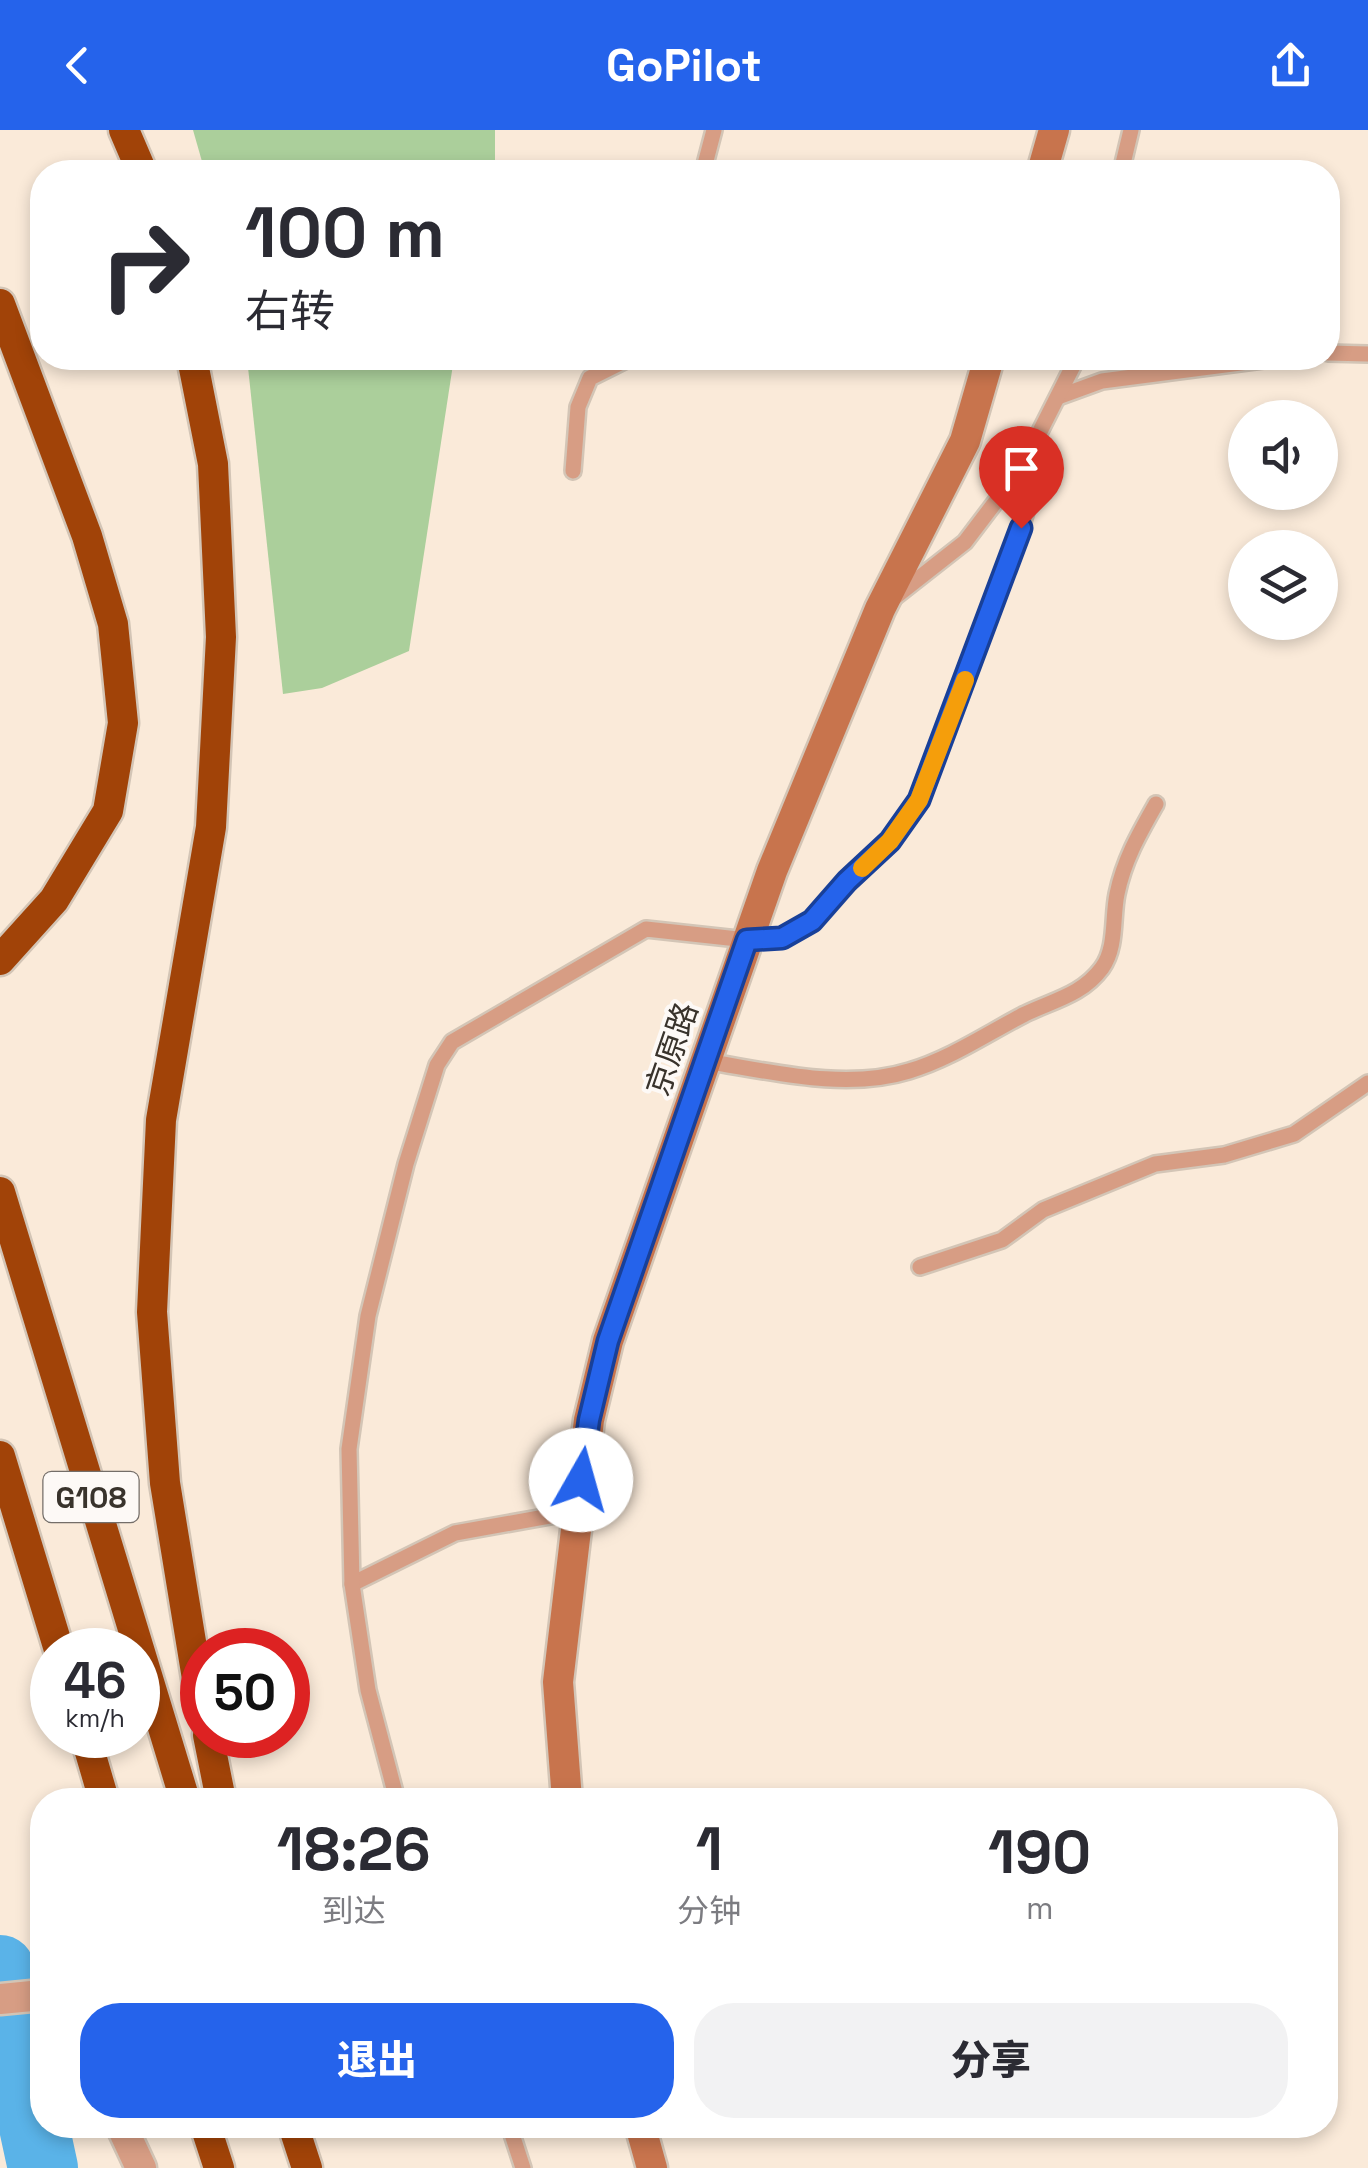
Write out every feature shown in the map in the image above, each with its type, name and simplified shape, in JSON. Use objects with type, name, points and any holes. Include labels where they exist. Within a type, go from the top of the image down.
[{"type":"highway","points":[[124,130],[137,160]]},
{"type":"highway","points":[[0,304],[87,536],[112,624],[123,723],[108,811],[54,900],[0,960]]},
{"type":"highway","points":[[189,1628],[165,1484],[152,1312],[162,1120],[211,827],[221,637],[213,464],[194,370]]},
{"type":"highway","name":"G108","points":[[0,1192],[181,1788]]},
{"type":"highway","name":"G108","points":[[0,1456],[52,1628]]},
{"type":"highway","points":[[92,1758],[100,1788]]},
{"type":"highway","points":[[213,1758],[219,1788]]},
{"type":"highway","points":[[209,2138],[219,2168]]},
{"type":"highway","points":[[297,2138],[306,2168]]},
{"type":"main road","points":[[1045,160],[1054,130]]},
{"type":"main road","name":"京原路","points":[[566,1788],[558,1682],[589,1420],[608,1341],[772,870],[880,610],[966,441],[987,370]]},
{"type":"main road","points":[[644,2138],[652,2168]]},
{"type":"street","points":[[0,1999],[30,1996]]},
{"type":"street","points":[[127,2138],[141,2168]]},
{"type":"lane","points":[[706,160],[714,130]]},
{"type":"lane","points":[[1124,160],[1131,130]]},
{"type":"lane","points":[[1340,353],[1368,354]]},
{"type":"lane","points":[[574,471],[578,407],[590,378],[606,370]]},
{"type":"lane","points":[[880,610],[965,542],[1022,467],[1071,370]]},
{"type":"lane","points":[[1058,397],[1102,381],[1186,370]]},
{"type":"lane","points":[[394,1788],[368,1690],[352,1584],[349,1449],[368,1316],[406,1164],[436,1065],[452,1042],[646,929],[747,940],[782,938],[812,921],[890,841],[919,800],[1013,554],[1028,502],[1022,467]]},
{"type":"lane","points":[[705,1062],[816,1077],[862,1079],[909,1071],[1078,992],[1104,965],[1114,936],[1116,897],[1129,851],[1156,804]]},
{"type":"lane","points":[[920,1267],[1002,1240],[1043,1210],[1155,1164],[1224,1155],[1294,1134],[1368,1083]]},
{"type":"lane","points":[[352,1584],[455,1533],[578,1511]]},
{"type":"lane","points":[[513,2138],[523,2168]]},
{"type":"green space","points":[[193,130],[495,130],[495,160],[202,160]]},
{"type":"green space","points":[[248,370],[452,370],[409,651],[322,688],[283,694]]},
{"type":"waterway","points":[[0,1970],[30,2108]]},
{"type":"waterway","points":[[36,2138],[43,2168]]},
{"type":"slow traffic","points":[[862,868],[890,841],[919,800],[965,680]]},
{"type":"route","points":[[581,1480],[589,1420],[608,1341],[747,940],[782,938],[812,921],[890,841],[919,800],[1021,528]]}]
